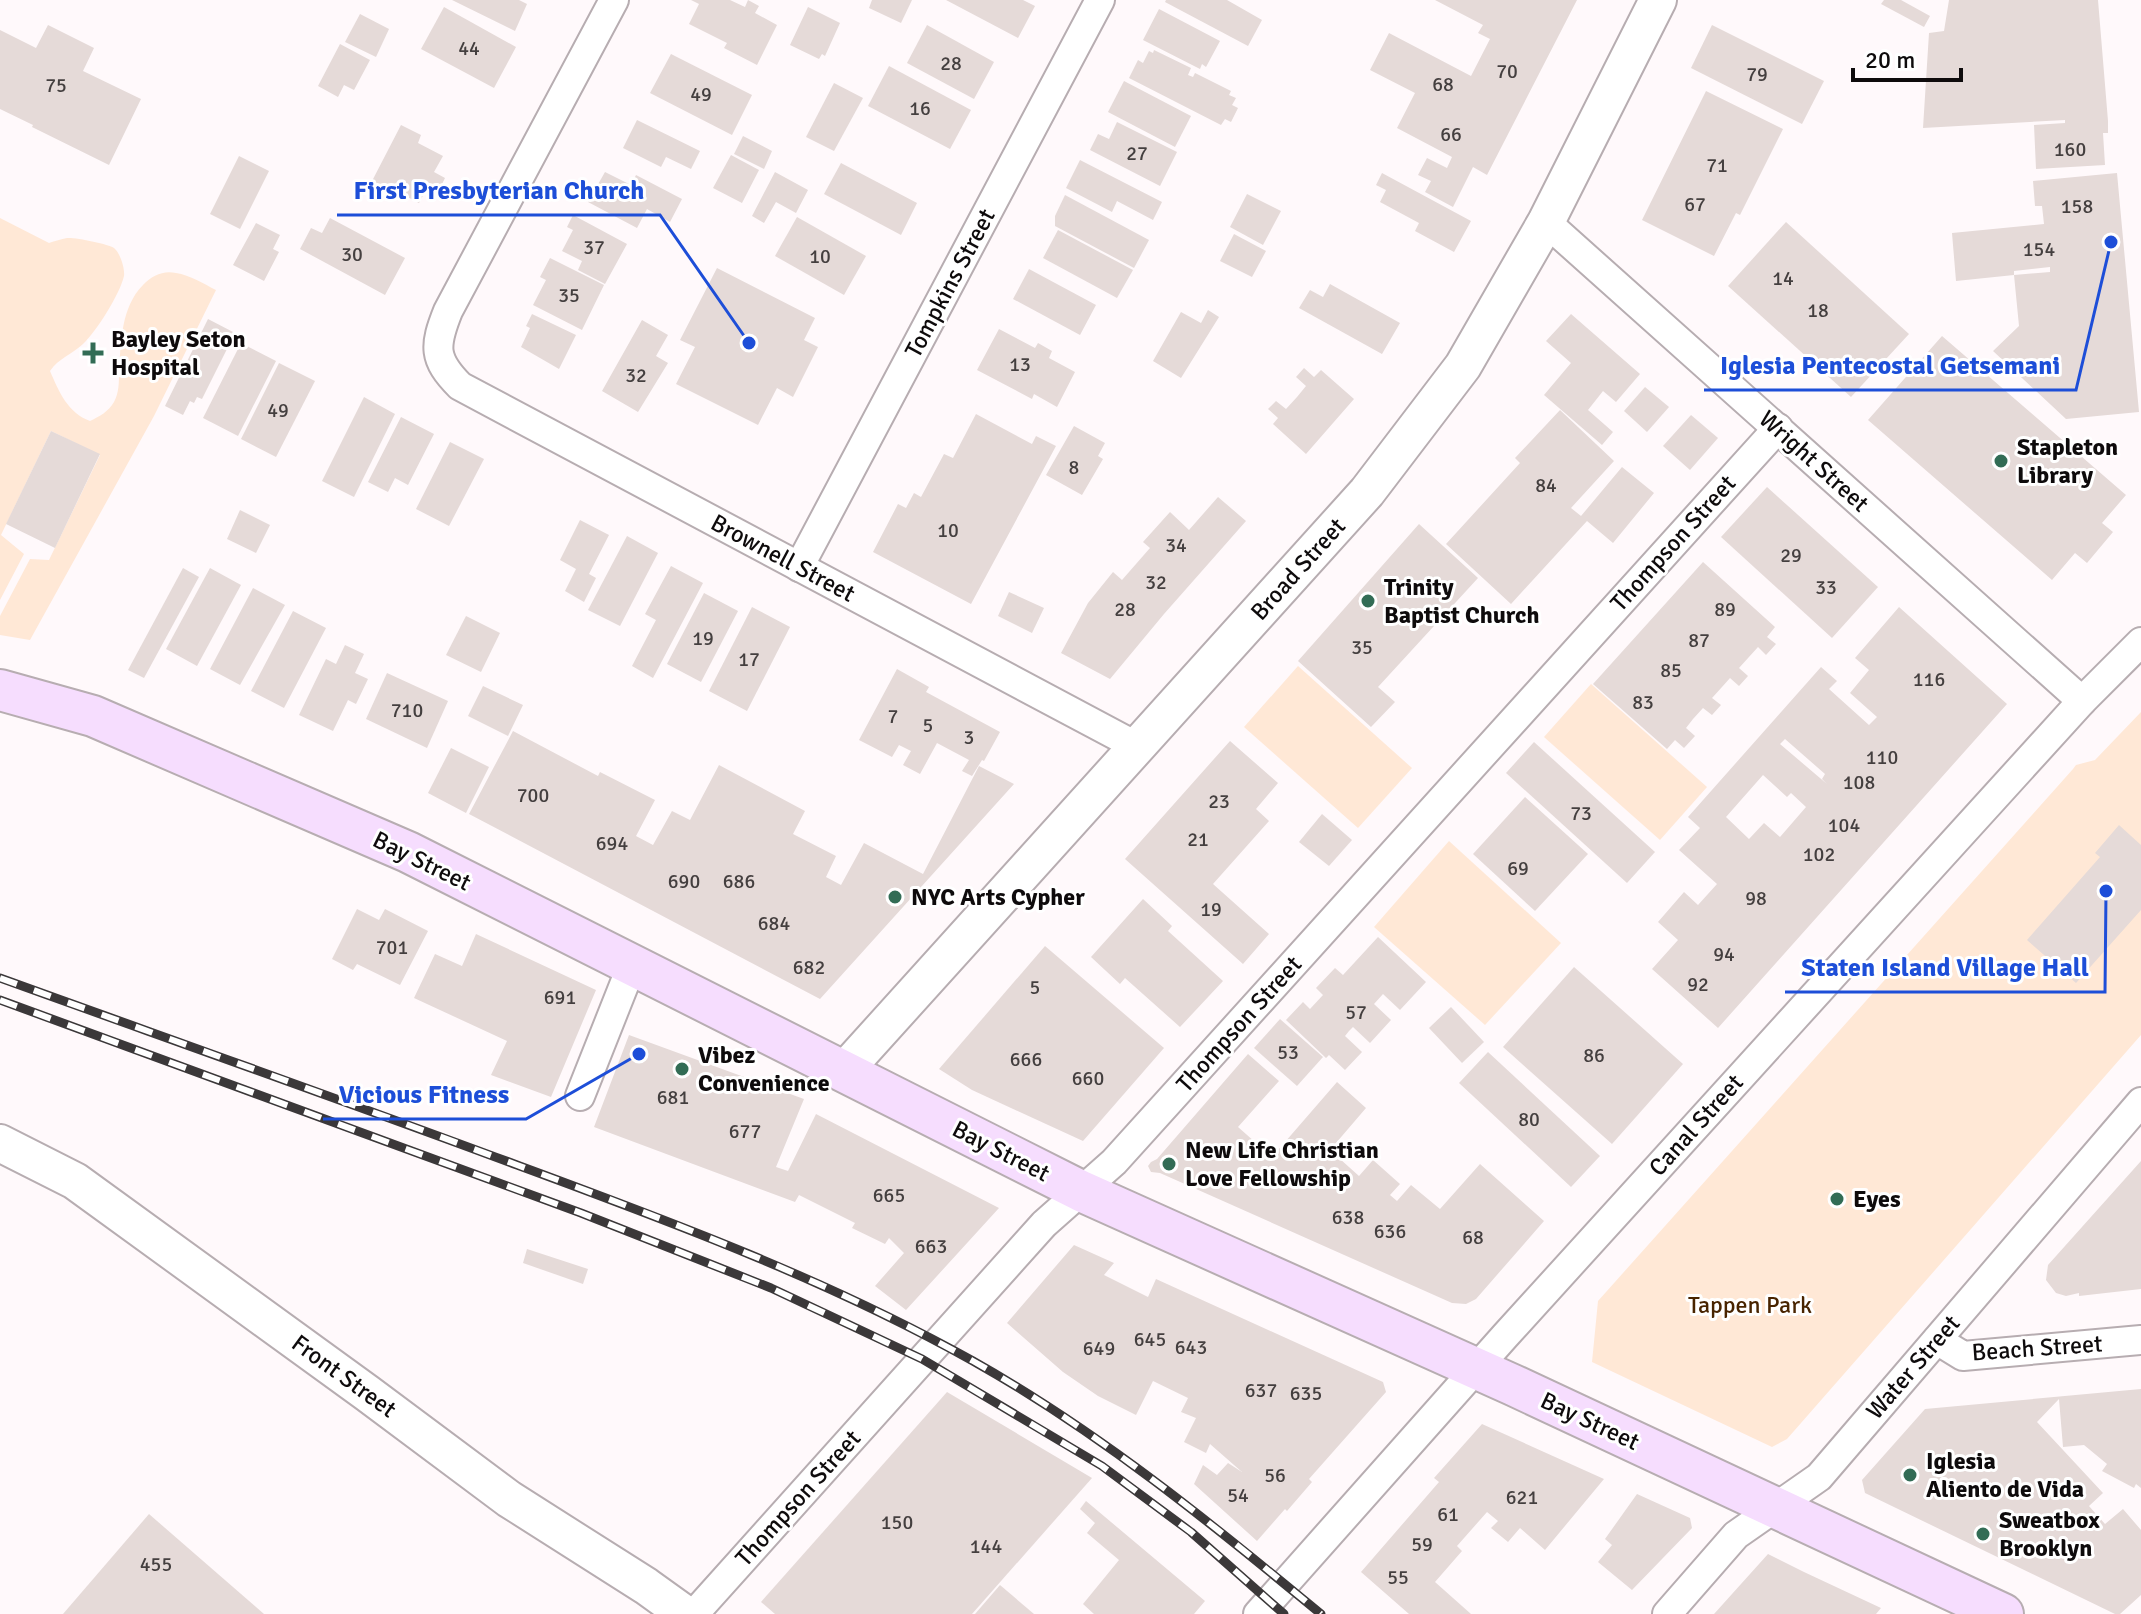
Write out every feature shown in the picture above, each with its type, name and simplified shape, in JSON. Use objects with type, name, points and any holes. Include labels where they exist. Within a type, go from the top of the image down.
[{"type":"main road","name":"Bay Street","points":[[0,690],[93,716],[408,852],[1081,1191],[1777,1507],[2003,1614]]},
{"type":"street","name":"Brownell Street","points":[[614,0],[448,311],[438,336],[439,357],[446,372],[460,386],[1138,747]]},
{"type":"street","name":"Tompkins Street","points":[[799,567],[1100,0]]},
{"type":"street","name":"Broad Street","points":[[844,1071],[1367,492],[1463,366],[1546,222],[1658,0]]},
{"type":"street","name":"Wright Street","points":[[1546,222],[2082,701]]},
{"type":"street","name":"Thompson Street","points":[[694,1614],[1044,1224],[1114,1162],[1778,428]]},
{"type":"street","name":"Canal Street","points":[[1258,1614],[2082,701],[2141,642]]},
{"type":"street","points":[[580,1096],[632,965]]},
{"type":"street","name":"Water Street","points":[[1667,1614],[1736,1535],[1819,1477],[2141,1102]]},
{"type":"street","name":"Front Street","points":[[0,1143],[75,1181],[509,1499],[685,1614]]},
{"type":"street","name":"Beach Street","points":[[1937,1340],[1963,1356],[2141,1340]]},
{"type":"green space","points":[[0,218],[49,243],[67,238],[91,241],[114,248],[120,257],[124,276],[107,312],[83,344],[50,371],[70,407],[90,421],[106,411],[116,399],[126,314],[143,285],[158,274],[172,272],[216,290],[154,416],[30,640],[0,635],[0,616],[30,559],[49,560],[100,455],[51,431],[1,535],[24,554],[0,600]]},
{"type":"green space","points":[[1298,666],[1412,768],[1358,828],[1244,727]]},
{"type":"green space","points":[[1591,684],[1707,787],[1660,840],[1544,737]]},
{"type":"green space","name":"Tappen Park","points":[[2141,712],[2141,1035],[1787,1439],[1772,1447],[1592,1362],[1598,1301],[2076,765],[2095,760]]},
{"type":"green space","points":[[1449,841],[1561,943],[1485,1025],[1374,927]]},
{"type":"building","points":[[452,0],[519,0],[527,4],[515,31]]},
{"type":"building","points":[[691,0],[730,0],[745,7],[748,0],[759,6],[755,13],[777,25],[757,65],[724,48],[727,43],[689,24],[699,4]]},
{"type":"building","points":[[872,0],[912,0],[901,23],[869,8]]},
{"type":"building","points":[[946,0],[1023,0],[1035,6],[1018,38]]},
{"type":"building","points":[[1166,0],[1227,0],[1262,20],[1248,46]]},
{"type":"building","points":[[1435,0],[1577,0],[1487,175],[1473,167],[1453,207],[1425,192],[1431,181],[1418,175],[1427,158],[1447,168],[1452,157],[1397,128],[1415,93],[1370,70],[1389,33],[1471,76],[1490,39],[1478,33],[1483,25]]},
{"type":"building","points":[[1884,0],[1901,0],[1930,16],[1924,27],[1881,4]]},
{"type":"building","points":[[1949,0],[2098,0],[2108,121],[2108,133],[2103,133],[2105,165],[2036,169],[2034,125],[2065,123],[2065,120],[1923,128],[1929,33],[1944,31]]},
{"type":"building","points":[[444,7],[516,47],[494,88],[421,49]]},
{"type":"building","points":[[808,7],[840,23],[825,56],[822,54],[819,59],[790,45]]},
{"type":"building","points":[[1159,9],[1220,41],[1206,67],[1202,64],[1200,69],[1143,40]]},
{"type":"building","points":[[360,14],[389,29],[376,57],[345,42]]},
{"type":"building","points":[[48,25],[94,48],[83,71],[141,99],[109,165],[0,109],[0,30],[36,48]]},
{"type":"building","points":[[927,25],[994,62],[974,99],[907,63]]},
{"type":"building","points":[[1712,25],[1824,81],[1802,124],[1691,68]]},
{"type":"building","points":[[340,44],[370,60],[354,90],[344,85],[338,97],[318,86]]},
{"type":"building","points":[[1154,50],[1191,68],[1188,75],[1193,77],[1195,73],[1231,91],[1229,95],[1236,98],[1232,105],[1238,108],[1231,122],[1225,119],[1221,125],[1129,78],[1138,60],[1143,63],[1149,51],[1153,53]]},
{"type":"building","points":[[671,54],[752,95],[732,135],[650,93]]},
{"type":"building","points":[[889,66],[971,110],[950,149],[868,106]]},
{"type":"building","points":[[1124,81],[1191,116],[1175,147],[1108,112]]},
{"type":"building","points":[[834,83],[863,98],[834,151],[806,137]]},
{"type":"building","points":[[1706,91],[1783,129],[1740,215],[1736,213],[1714,256],[1642,220]]},
{"type":"building","points":[[637,120],[700,151],[691,169],[666,157],[661,167],[623,148]]},
{"type":"building","points":[[1117,122],[1177,152],[1160,186],[1090,150],[1098,134],[1109,139]]},
{"type":"building","points":[[401,125],[421,135],[418,143],[443,156],[434,172],[445,178],[438,192],[428,186],[419,203],[392,189],[391,193],[371,183]]},
{"type":"building","points":[[743,136],[772,151],[764,169],[734,154]]},
{"type":"building","points":[[731,155],[759,170],[742,203],[713,188]]},
{"type":"building","points":[[239,156],[269,171],[240,229],[210,214]]},
{"type":"building","points":[[1080,160],[1162,202],[1153,220],[1117,201],[1112,212],[1066,188]]},
{"type":"building","points":[[841,163],[917,203],[901,235],[824,194]]},
{"type":"building","points":[[605,172],[631,185],[636,175],[682,199],[670,222],[647,209],[637,228],[588,202]]},
{"type":"building","points":[[775,172],[808,190],[796,213],[776,202],[764,223],[752,216]]},
{"type":"building","points":[[1382,173],[1471,221],[1454,252],[1415,231],[1419,223],[1380,202],[1386,190],[1376,185]]},
{"type":"building","points":[[2117,173],[2139,412],[2066,419],[1993,351],[2019,326],[2014,275],[1956,281],[1952,233],[2044,224],[2042,206],[2035,206],[2033,181]],"holes":[[[2050,267],[2050,272],[2014,275],[2014,271]]]},
{"type":"building","points":[[1247,194],[1281,211],[1263,245],[1230,227]]},
{"type":"building","points":[[1065,195],[1149,240],[1134,268],[1055,226],[1055,216]]},
{"type":"building","points":[[573,215],[627,244],[605,284],[578,270],[582,261],[562,251],[573,230],[567,227]]},
{"type":"building","points":[[797,217],[866,256],[844,295],[775,256]]},
{"type":"building","points":[[330,218],[405,258],[385,295],[300,249],[311,228],[322,233]]},
{"type":"building","points":[[1786,222],[1909,334],[1851,397],[1728,286]]},
{"type":"building","points":[[256,223],[280,235],[273,249],[279,252],[264,281],[233,265]]},
{"type":"building","points":[[1058,230],[1133,270],[1117,298],[1043,258]]},
{"type":"building","points":[[1234,234],[1266,251],[1252,277],[1220,261]]},
{"type":"building","points":[[550,258],[604,285],[582,330],[533,305],[546,280],[540,277]]},
{"type":"building","points":[[717,268],[815,318],[804,340],[818,347],[793,397],[777,388],[758,425],[676,384],[695,347],[680,340]]},
{"type":"building","points":[[1029,269],[1096,305],[1080,335],[1013,299]]},
{"type":"building","points":[[1330,284],[1400,323],[1382,354],[1299,308],[1310,290],[1323,297]]},
{"type":"building","points":[[1208,310],[1219,317],[1181,378],[1153,361],[1181,312],[1201,323]]},
{"type":"building","points":[[532,314],[576,335],[559,369],[521,347],[530,328],[526,326]]},
{"type":"building","points":[[1571,314],[1640,374],[1616,402],[1603,391],[1588,410],[1613,432],[1602,445],[1544,395],[1571,363],[1546,341]]},
{"type":"building","points":[[208,319],[235,333],[202,399],[197,397],[194,403],[190,401],[183,415],[165,406]]},
{"type":"building","points":[[642,320],[668,335],[656,356],[668,363],[638,412],[602,391]]},
{"type":"building","points":[[999,329],[1035,348],[1038,343],[1052,351],[1049,358],[1075,372],[1057,407],[1034,394],[1032,399],[977,370]]},
{"type":"building","name":"Stapleton Library","points":[[1942,336],[2126,495],[2102,523],[2113,532],[2087,563],[2075,553],[2052,580],[1868,420]]},
{"type":"building","points":[[241,343],[276,361],[238,436],[203,418]]},
{"type":"building","points":[[279,363],[315,381],[276,457],[241,439]]},
{"type":"building","points":[[1304,368],[1314,377],[1321,370],[1354,399],[1306,454],[1273,424],[1278,418],[1268,409],[1276,401],[1286,409],[1297,397],[1306,386],[1296,377]]},
{"type":"building","points":[[1645,387],[1669,407],[1647,432],[1624,411]]},
{"type":"building","points":[[364,397],[395,414],[354,497],[322,481]]},
{"type":"building","points":[[1560,410],[1614,461],[1571,508],[1581,516],[1622,467],[1654,493],[1613,543],[1587,521],[1511,604],[1446,544],[1520,463],[1515,458]]},
{"type":"building","points":[[976,414],[1032,444],[1036,436],[1056,446],[971,604],[873,552],[898,504],[906,508],[914,493],[921,497],[944,454],[953,458]]},
{"type":"building","points":[[1691,415],[1718,438],[1690,470],[1663,446]]},
{"type":"building","points":[[401,417],[434,434],[408,485],[395,478],[388,492],[368,482]]},
{"type":"building","points":[[1074,426],[1105,443],[1098,456],[1103,459],[1082,495],[1046,475]]},
{"type":"building","points":[[51,431],[100,454],[55,548],[6,524]]},
{"type":"building","points":[[450,442],[484,459],[449,526],[416,509]]},
{"type":"building","points":[[1767,487],[1878,587],[1832,638],[1721,537]]},
{"type":"building","points":[[1218,497],[1246,521],[1110,679],[1061,653],[1088,603],[1113,572],[1122,580],[1150,548],[1143,542],[1170,512],[1189,530]]},
{"type":"building","points":[[240,510],[270,525],[256,553],[227,539]]},
{"type":"building","points":[[580,520],[609,535],[589,574],[596,578],[584,602],[565,591],[576,569],[560,560]]},
{"type":"building","points":[[1419,524],[1478,578],[1378,687],[1395,702],[1371,727],[1298,661]]},
{"type":"building","points":[[627,536],[658,553],[620,626],[588,610]]},
{"type":"building","points":[[1703,562],[1775,627],[1767,637],[1776,644],[1766,655],[1758,647],[1739,668],[1748,676],[1739,686],[1730,678],[1712,698],[1721,705],[1712,715],[1703,708],[1693,719],[1686,728],[1695,736],[1684,748],[1675,740],[1667,749],[1593,684]]},
{"type":"building","points":[[671,566],[703,583],[653,678],[632,666],[656,620],[645,614]]},
{"type":"building","points":[[183,568],[199,577],[144,678],[128,670]]},
{"type":"building","points":[[210,568],[241,585],[197,666],[166,649]]},
{"type":"building","points":[[253,588],[285,605],[240,685],[210,669]]},
{"type":"building","points":[[1009,592],[1044,608],[1032,633],[998,616]]},
{"type":"building","points":[[704,593],[738,611],[701,682],[667,664]]},
{"type":"building","points":[[752,607],[790,627],[747,711],[709,691]]},
{"type":"building","points":[[1899,607],[2007,704],[1718,1028],[1652,969],[1678,940],[1658,922],[1684,892],[1698,905],[1717,884],[1679,850],[1700,828],[1688,817],[1821,667],[1837,681],[1829,689],[1869,725],[1877,717],[1850,693],[1869,670],[1855,658]],"holes":[[[1785,739],[1825,774],[1822,779],[1827,784],[1780,744]],[[1763,775],[1787,797],[1791,793],[1806,807],[1780,837],[1764,823],[1749,839],[1726,817]]]},
{"type":"building","points":[[293,611],[326,628],[284,708],[251,691]]},
{"type":"building","points":[[466,616],[500,633],[481,672],[446,655]]},
{"type":"building","points":[[345,645],[364,654],[355,673],[368,679],[356,704],[348,700],[333,731],[299,715],[326,659],[336,664]]},
{"type":"building","points":[[897,669],[929,687],[926,692],[1000,732],[972,776],[962,771],[969,760],[937,743],[920,774],[903,765],[911,751],[899,745],[892,757],[859,740]]},
{"type":"building","points":[[387,673],[448,701],[427,748],[366,719]]},
{"type":"building","points":[[483,686],[523,705],[508,736],[468,716]]},
{"type":"building","points":[[513,731],[598,776],[600,772],[655,800],[636,836],[653,845],[672,811],[690,820],[719,765],[805,811],[793,834],[836,856],[826,877],[841,885],[864,843],[923,874],[979,766],[1014,784],[820,999],[469,814]]},
{"type":"building","points":[[1230,741],[1278,783],[1256,809],[1269,821],[1213,884],[1269,934],[1243,964],[1125,859]]},
{"type":"building","points":[[1534,742],[1655,852],[1627,883],[1506,773]]},
{"type":"building","points":[[451,748],[489,767],[466,813],[428,793]]},
{"type":"building","points":[[1525,797],[1588,854],[1535,911],[1473,854]]},
{"type":"building","points":[[1322,814],[1352,840],[1329,866],[1299,842]]},
{"type":"building","points":[[2119,825],[2141,845],[2141,910],[2076,983],[2027,940],[2100,857],[2095,853]]},
{"type":"building","points":[[1143,899],[1172,926],[1168,931],[1223,981],[1180,1027],[1125,978],[1120,984],[1091,957]]},
{"type":"building","points":[[357,909],[379,920],[385,909],[428,931],[400,985],[357,964],[353,970],[332,959]]},
{"type":"building","points":[[476,934],[596,990],[551,1097],[491,1075],[507,1041],[414,998],[435,954],[462,966]]},
{"type":"building","points":[[1378,937],[1426,982],[1400,1010],[1383,994],[1374,1004],[1391,1020],[1370,1043],[1353,1027],[1349,1031],[1345,1036],[1362,1052],[1345,1070],[1329,1055],[1326,1058],[1286,1020],[1303,1002],[1310,1009],[1323,995],[1316,988],[1335,968],[1343,975]]},
{"type":"building","points":[[1045,946],[1164,1048],[1083,1141],[972,1090],[939,1069]]},
{"type":"building","points":[[1574,967],[1683,1064],[1612,1144],[1503,1047]]},
{"type":"building","points":[[1451,1007],[1484,1042],[1462,1063],[1429,1028]]},
{"type":"building","points":[[1280,1019],[1323,1057],[1297,1086],[1254,1048]]},
{"type":"building","points":[[629,1035],[804,1099],[776,1167],[788,1171],[816,1114],[999,1208],[906,1310],[875,1286],[904,1253],[889,1238],[885,1244],[852,1228],[855,1223],[799,1195],[795,1202],[594,1127]]},
{"type":"building","points":[[1488,1052],[1600,1156],[1571,1187],[1459,1083]]},
{"type":"building","points":[[1248,1054],[1279,1081],[1238,1127],[1272,1157],[1337,1082],[1366,1108],[1330,1150],[1359,1176],[1373,1160],[1400,1184],[1390,1195],[1397,1201],[1411,1185],[1440,1209],[1480,1164],[1544,1221],[1476,1299],[1466,1304],[1452,1303],[1160,1173],[1151,1172],[1148,1166],[1151,1162],[1157,1159]]},
{"type":"building","points":[[2141,1161],[2141,1289],[2079,1296],[2079,1293],[2066,1296],[2056,1293],[2046,1280],[2048,1265]]},
{"type":"building","points":[[1074,1245],[1114,1263],[1104,1275],[1148,1297],[1156,1279],[1383,1382],[1386,1392],[1309,1479],[1312,1482],[1287,1511],[1285,1509],[1257,1541],[1194,1484],[1203,1465],[1217,1475],[1228,1463],[1242,1472],[1210,1444],[1206,1453],[1184,1442],[1196,1418],[1181,1412],[1188,1398],[1153,1381],[1136,1415],[1098,1396],[1063,1372],[1007,1323]]},
{"type":"building","points":[[527,1249],[588,1269],[583,1284],[523,1263]]},
{"type":"building","points":[[2141,1389],[2141,1488],[2136,1484],[2134,1488],[2102,1471],[2107,1464],[2084,1445],[2063,1447],[2059,1399],[2037,1422],[2103,1493],[2089,1506],[2105,1524],[2123,1509],[2141,1530],[2141,1595],[2120,1614],[1865,1493],[1862,1480],[1925,1409]]},
{"type":"building","points":[[947,1392],[1092,1478],[972,1614],[775,1614],[761,1602]]},
{"type":"building","points":[[1482,1424],[1604,1479],[1545,1550],[1520,1528],[1508,1542],[1491,1528],[1498,1521],[1487,1512],[1457,1546],[1462,1551],[1435,1582],[1471,1614],[1409,1614],[1361,1572],[1439,1482],[1434,1478]]},
{"type":"building","points":[[1637,1494],[1690,1518],[1692,1528],[1632,1590],[1598,1562],[1612,1545],[1605,1539]]},
{"type":"building","points":[[1086,1501],[1205,1601],[1194,1614],[1094,1614],[1083,1604],[1119,1560],[1087,1533],[1095,1523],[1080,1509]]},
{"type":"building","points":[[149,1514],[264,1614],[63,1614]]},
{"type":"building","points":[[1768,1554],[1881,1608],[1876,1614],[1714,1614]]},
{"type":"building","points":[[1000,1585],[1034,1614],[975,1614]]},
{"type":"railway","points":[[0,978],[633,1208],[749,1254],[862,1304],[973,1361],[1065,1418],[1195,1512],[1321,1614]]},
{"type":"railway","points":[[0,1000],[581,1213],[771,1288],[922,1359],[1102,1466],[1191,1532],[1284,1614]]},
{"type":"place","name":"Iglesia Pentecostal Getsemani","points":[[2111,242]]},
{"type":"place","name":"First Presbyterian Church","points":[[749,343]]},
{"type":"place","name":"Bayley Seton Hospital","points":[[93,353]]},
{"type":"place","name":"Stapleton Library","points":[[2001,461]]},
{"type":"place","name":"Trinity Baptist Church","points":[[1368,601]]},
{"type":"place","name":"Staten Island Village Hall","points":[[2106,891]]},
{"type":"place","name":"NYC Arts Cypher","points":[[895,897]]},
{"type":"place","name":"Vicious Fitness","points":[[639,1054]]},
{"type":"place","name":"Vibez Convenience","points":[[682,1069]]},
{"type":"place","name":"New Life Christian Love Fellowship","points":[[1169,1164]]},
{"type":"place","name":"Eyes","points":[[1837,1199]]},
{"type":"place","name":"Iglesia Aliento de Vida","points":[[1910,1475]]},
{"type":"place","name":"Sweatbox Brooklyn","points":[[1983,1534]]}]
